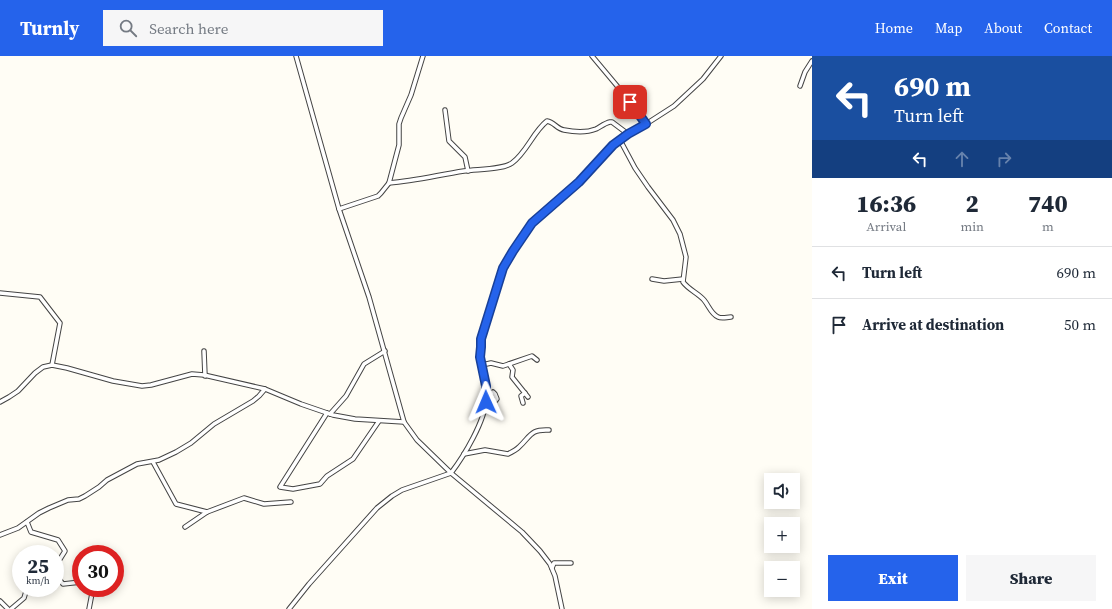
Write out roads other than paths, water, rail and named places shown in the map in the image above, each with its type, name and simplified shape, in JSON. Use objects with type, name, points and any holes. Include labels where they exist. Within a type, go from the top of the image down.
[{"type":"street","points":[[296,56],[339,210],[369,297],[404,422],[417,440],[451,473],[522,532],[540,551],[556,576],[562,609]]},
{"type":"street","points":[[339,210],[378,196],[389,183],[399,145],[399,124],[411,95],[423,56]]},
{"type":"street","points":[[592,56],[623,93],[646,124]]},
{"type":"street","points":[[289,609],[309,584],[377,508],[402,490],[451,473],[462,459],[483,416],[486,402],[486,386],[480,357],[481,339],[503,268],[532,223],[579,182],[613,145],[674,106],[703,79],[721,56]]},
{"type":"street","points":[[800,86],[805,72],[812,62]]},
{"type":"street","points":[[445,110],[449,141],[465,157],[468,171]]},
{"type":"street","points":[[389,183],[505,166],[519,157],[547,120],[563,130],[581,132],[589,132],[612,122],[628,134]]},
{"type":"street","points":[[620,140],[635,168],[673,220],[680,234],[686,257],[683,282],[687,287],[703,299],[710,310],[718,317],[731,317]]},
{"type":"street","points":[[652,279],[664,281],[683,279]]},
{"type":"street","points":[[0,293],[40,297],[60,323],[52,366]]},
{"type":"street","points":[[204,351],[205,376]]},
{"type":"street","points":[[379,420],[353,459],[327,476],[320,484],[292,489],[280,487],[328,413],[346,396],[364,364],[385,351]]},
{"type":"street","points":[[482,365],[491,363],[502,366],[532,356],[537,360]]},
{"type":"street","points":[[509,364],[513,370],[512,377],[528,397]]},
{"type":"street","points":[[0,402],[18,391],[35,373],[43,367],[52,366],[67,368],[113,382],[142,386],[192,374],[205,376],[265,390],[328,413],[355,419],[404,422]]},
{"type":"street","points":[[0,535],[18,528],[39,513],[49,508],[68,500],[79,499],[85,496],[100,487],[107,480],[137,464],[153,462],[176,452],[191,443],[214,424],[253,401],[265,390]]},
{"type":"street","points":[[486,402],[492,405],[497,399],[494,392]]},
{"type":"street","points":[[523,402],[521,396],[525,393]]},
{"type":"street","points":[[464,454],[485,450],[508,454],[519,447],[528,436],[539,429],[549,430]]},
{"type":"street","points":[[153,462],[176,504],[207,512]]},
{"type":"street","points":[[185,527],[207,512],[244,498],[264,504],[291,502]]},
{"type":"street","points":[[27,522],[31,532],[58,540],[61,545]]},
{"type":"street","points":[[552,568],[554,563],[571,564]]},
{"type":"street","points":[[11,609],[24,597]]},
{"type":"street","points":[[89,609],[91,597]]},
{"type":"street","points":[[0,600],[8,609]]}]
